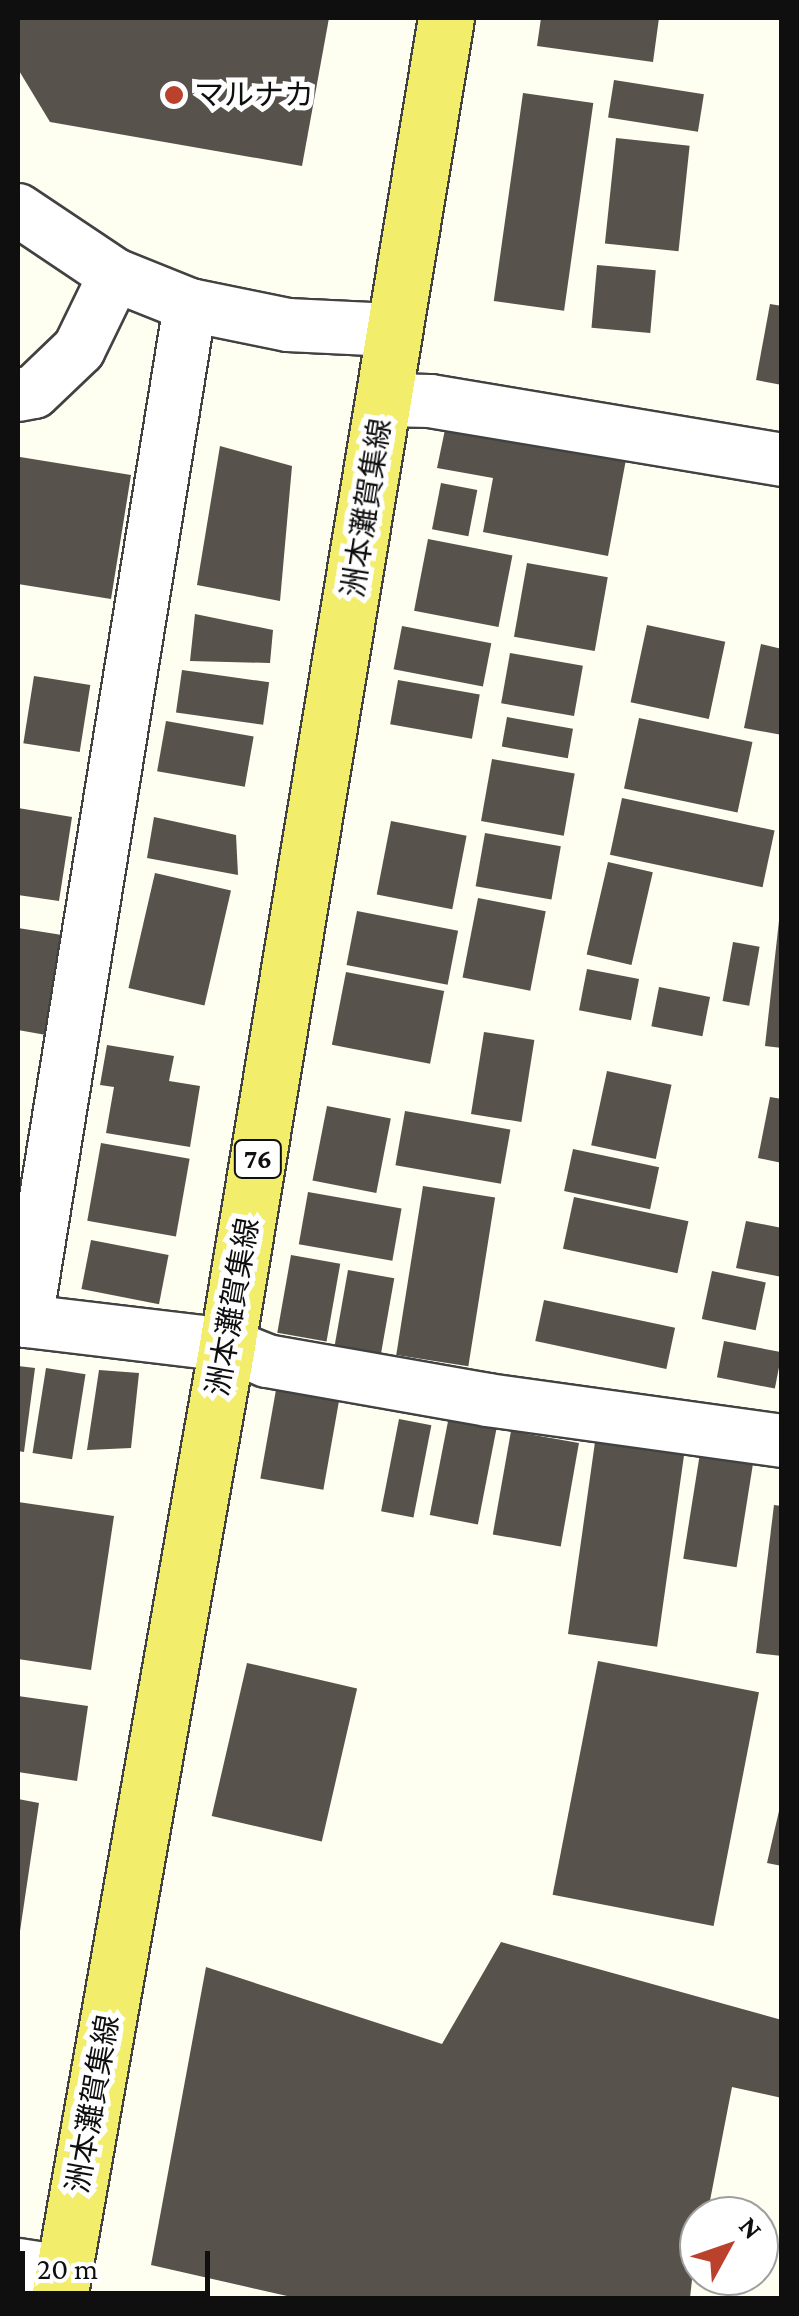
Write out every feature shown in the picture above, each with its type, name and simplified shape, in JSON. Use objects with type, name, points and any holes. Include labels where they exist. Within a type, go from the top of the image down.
[{"type":"main road","name":"洲本灘賀集線","points":[[47,2278],[227,1345],[446,18]]},
{"type":"street","points":[[18,210],[115,275],[190,306],[288,324],[392,330]]},
{"type":"street","points":[[18,395],[34,392],[79,349],[115,275]]},
{"type":"street","points":[[190,306],[22,1320],[227,1345],[267,1361],[414,1387],[782,1442]]},
{"type":"street","points":[[385,400],[430,401],[782,460]]},
{"type":"building","name":"マルナカ","points":[[18,18],[329,18],[302,166],[50,122],[18,69]]},
{"type":"building","points":[[541,18],[659,18],[653,62],[537,46]]},
{"type":"building","points":[[614,80],[704,94],[698,132],[608,118]]},
{"type":"building","points":[[523,93],[593,103],[564,311],[494,301]]},
{"type":"building","points":[[616,138],[690,146],[679,251],[605,243]]},
{"type":"building","points":[[597,265],[656,270],[650,333],[592,328]]},
{"type":"building","points":[[770,304],[782,306],[782,385],[756,380]]},
{"type":"building","points":[[447,420],[627,454],[608,556],[483,532],[493,478],[437,468]]},
{"type":"building","points":[[220,446],[292,466],[280,601],[197,585]]},
{"type":"building","points":[[20,457],[131,475],[111,599],[18,584]]},
{"type":"building","points":[[441,483],[477,490],[468,536],[432,529]]},
{"type":"building","points":[[428,539],[512,555],[498,627],[414,611]]},
{"type":"building","points":[[527,563],[608,577],[595,651],[514,637]]},
{"type":"building","points":[[195,614],[273,630],[270,663],[190,661]]},
{"type":"building","points":[[647,625],[725,642],[709,719],[631,702]]},
{"type":"building","points":[[402,626],[491,643],[483,687],[394,669]]},
{"type":"building","points":[[761,644],[782,649],[782,735],[744,728]]},
{"type":"building","points":[[510,653],[583,666],[574,716],[501,703]]},
{"type":"building","points":[[182,670],[269,682],[263,725],[176,713]]},
{"type":"building","points":[[34,676],[90,685],[80,752],[23,743]]},
{"type":"building","points":[[398,680],[480,694],[472,739],[390,724]]},
{"type":"building","points":[[507,717],[573,729],[568,758],[502,747]]},
{"type":"building","points":[[639,718],[752,742],[737,813],[624,788]]},
{"type":"building","points":[[166,721],[254,736],[245,787],[157,771]]},
{"type":"building","points":[[492,759],[575,774],[564,836],[481,821]]},
{"type":"building","points":[[622,798],[775,830],[763,887],[610,855]]},
{"type":"building","points":[[18,808],[72,817],[59,901],[18,895]]},
{"type":"building","points":[[154,817],[236,835],[238,875],[147,858]]},
{"type":"building","points":[[391,821],[467,836],[452,909],[377,895]]},
{"type":"building","points":[[485,833],[561,846],[551,900],[476,886]]},
{"type":"building","points":[[608,862],[653,872],[631,965],[587,955]]},
{"type":"building","points":[[155,873],[231,891],[204,1006],[128,988]]},
{"type":"building","points":[[478,898],[546,911],[530,991],[463,978]]},
{"type":"building","points":[[357,911],[458,931],[448,985],[347,965]]},
{"type":"building","points":[[782,921],[782,1048],[765,1046]]},
{"type":"building","points":[[18,928],[62,935],[46,1035],[18,1030]]},
{"type":"building","points":[[733,942],[760,947],[749,1006],[723,1001]]},
{"type":"building","points":[[587,969],[639,979],[631,1020],[579,1010]]},
{"type":"building","points":[[346,972],[444,991],[430,1064],[332,1045]]},
{"type":"building","points":[[659,987],[710,997],[702,1036],[651,1026]]},
{"type":"building","points":[[484,1032],[534,1040],[521,1122],[471,1114]]},
{"type":"building","points":[[107,1045],[174,1056],[169,1081],[200,1086],[190,1147],[106,1133],[114,1087],[100,1085]]},
{"type":"building","points":[[607,1071],[672,1085],[656,1159],[591,1145]]},
{"type":"building","points":[[770,1097],[782,1099],[782,1163],[758,1158]]},
{"type":"building","points":[[327,1106],[391,1118],[376,1193],[312,1181]]},
{"type":"building","points":[[405,1111],[510,1130],[501,1184],[395,1165]]},
{"type":"building","points":[[101,1143],[190,1159],[176,1236],[87,1221]]},
{"type":"building","points":[[573,1149],[659,1167],[650,1209],[564,1191]]},
{"type":"building","points":[[423,1186],[495,1197],[468,1366],[396,1355]]},
{"type":"building","points":[[308,1192],[402,1208],[392,1261],[299,1244]]},
{"type":"building","points":[[574,1197],[688,1221],[677,1273],[563,1249]]},
{"type":"building","points":[[746,1221],[782,1228],[782,1277],[736,1268]]},
{"type":"building","points":[[91,1240],[169,1255],[159,1304],[81,1289]]},
{"type":"building","points":[[291,1255],[340,1264],[327,1341],[277,1333]]},
{"type":"building","points":[[348,1270],[394,1278],[380,1358],[334,1350]]},
{"type":"building","points":[[712,1271],[766,1282],[756,1330],[702,1319]]},
{"type":"building","points":[[544,1300],[675,1328],[666,1369],[535,1341]]},
{"type":"building","points":[[724,1341],[782,1352],[775,1389],[717,1377]]},
{"type":"building","points":[[18,1366],[35,1368],[24,1452],[18,1451]]},
{"type":"building","points":[[46,1368],[86,1374],[72,1459],[33,1453]]},
{"type":"building","points":[[99,1370],[139,1373],[131,1448],[87,1450]]},
{"type":"building","points":[[277,1384],[340,1395],[323,1490],[260,1479]]},
{"type":"building","points":[[450,1411],[498,1420],[478,1524],[430,1515]]},
{"type":"building","points":[[399,1419],[431,1425],[413,1518],[381,1511]]},
{"type":"building","points":[[511,1431],[579,1443],[561,1546],[493,1534]]},
{"type":"building","points":[[595,1442],[684,1455],[657,1647],[568,1634]]},
{"type":"building","points":[[700,1453],[753,1461],[737,1567],[683,1559]]},
{"type":"building","points":[[18,1502],[114,1516],[91,1670],[18,1659]]},
{"type":"building","points":[[774,1505],[782,1506],[782,1656],[756,1653]]},
{"type":"building","points":[[598,1661],[759,1692],[714,1926],[553,1895]]},
{"type":"building","points":[[247,1663],[357,1688],[322,1841],[212,1816]]},
{"type":"building","points":[[18,1696],[88,1706],[77,1781],[18,1772]]},
{"type":"building","points":[[782,1798],[782,1866],[767,1863]]},
{"type":"building","points":[[18,1799],[39,1803],[20,1931],[18,1931]]},
{"type":"building","points":[[501,1942],[782,2020],[782,2098],[732,2087],[711,2196],[679,2196],[679,2296],[690,2298],[296,2298],[151,2265],[206,1967],[442,2044]]},
{"type":"place","name":"マルナカ","points":[[174,95]]}]
